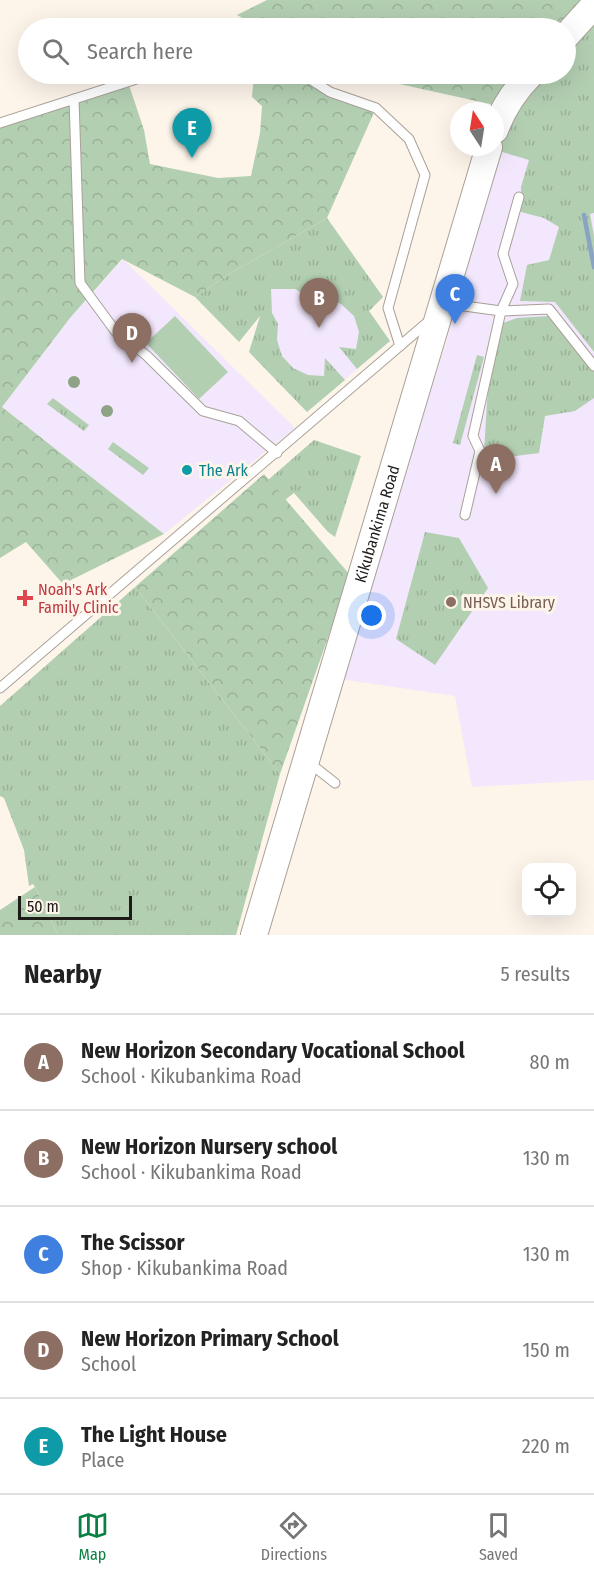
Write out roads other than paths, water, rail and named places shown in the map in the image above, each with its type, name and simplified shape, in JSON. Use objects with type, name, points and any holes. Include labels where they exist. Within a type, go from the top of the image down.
[{"type":"street","points":[[576,25],[594,6]]},
{"type":"street","points":[[504,110],[522,84]]},
{"type":"street","name":"Kikubankima Road","points":[[254,935],[486,156]]},
{"type":"lane","points":[[0,123],[121,84]]},
{"type":"lane","points":[[318,84],[330,92],[376,108],[409,139],[425,175],[388,308],[400,346]]},
{"type":"lane","points":[[74,99],[80,283],[116,332],[146,355],[203,411],[239,421],[277,453]]},
{"type":"lane","points":[[465,515],[480,451],[473,436],[501,311],[513,284],[503,254],[519,197]]},
{"type":"lane","points":[[0,688],[450,304],[501,311],[549,309],[594,366]]},
{"type":"lane","points":[[305,764],[312,765],[335,783]]},
{"type":"waterway","points":[[584,215],[594,267]]},
{"type":"place","name":"The Light House","points":[[192,158]]},
{"type":"place","name":"The Scissor","points":[[455,324]]},
{"type":"place","name":"New Horizon Nursery school","points":[[319,328]]},
{"type":"place","name":"New Horizon Primary School","points":[[132,363]]},
{"type":"place","name":"The Ark","points":[[187,470]]},
{"type":"place","name":"New Horizon Secondary Vocational School","points":[[496,494]]},
{"type":"place","name":"Noah's Ark Family Clinic","points":[[25,598]]},
{"type":"place","name":"NHSVS Library","points":[[451,602]]}]
